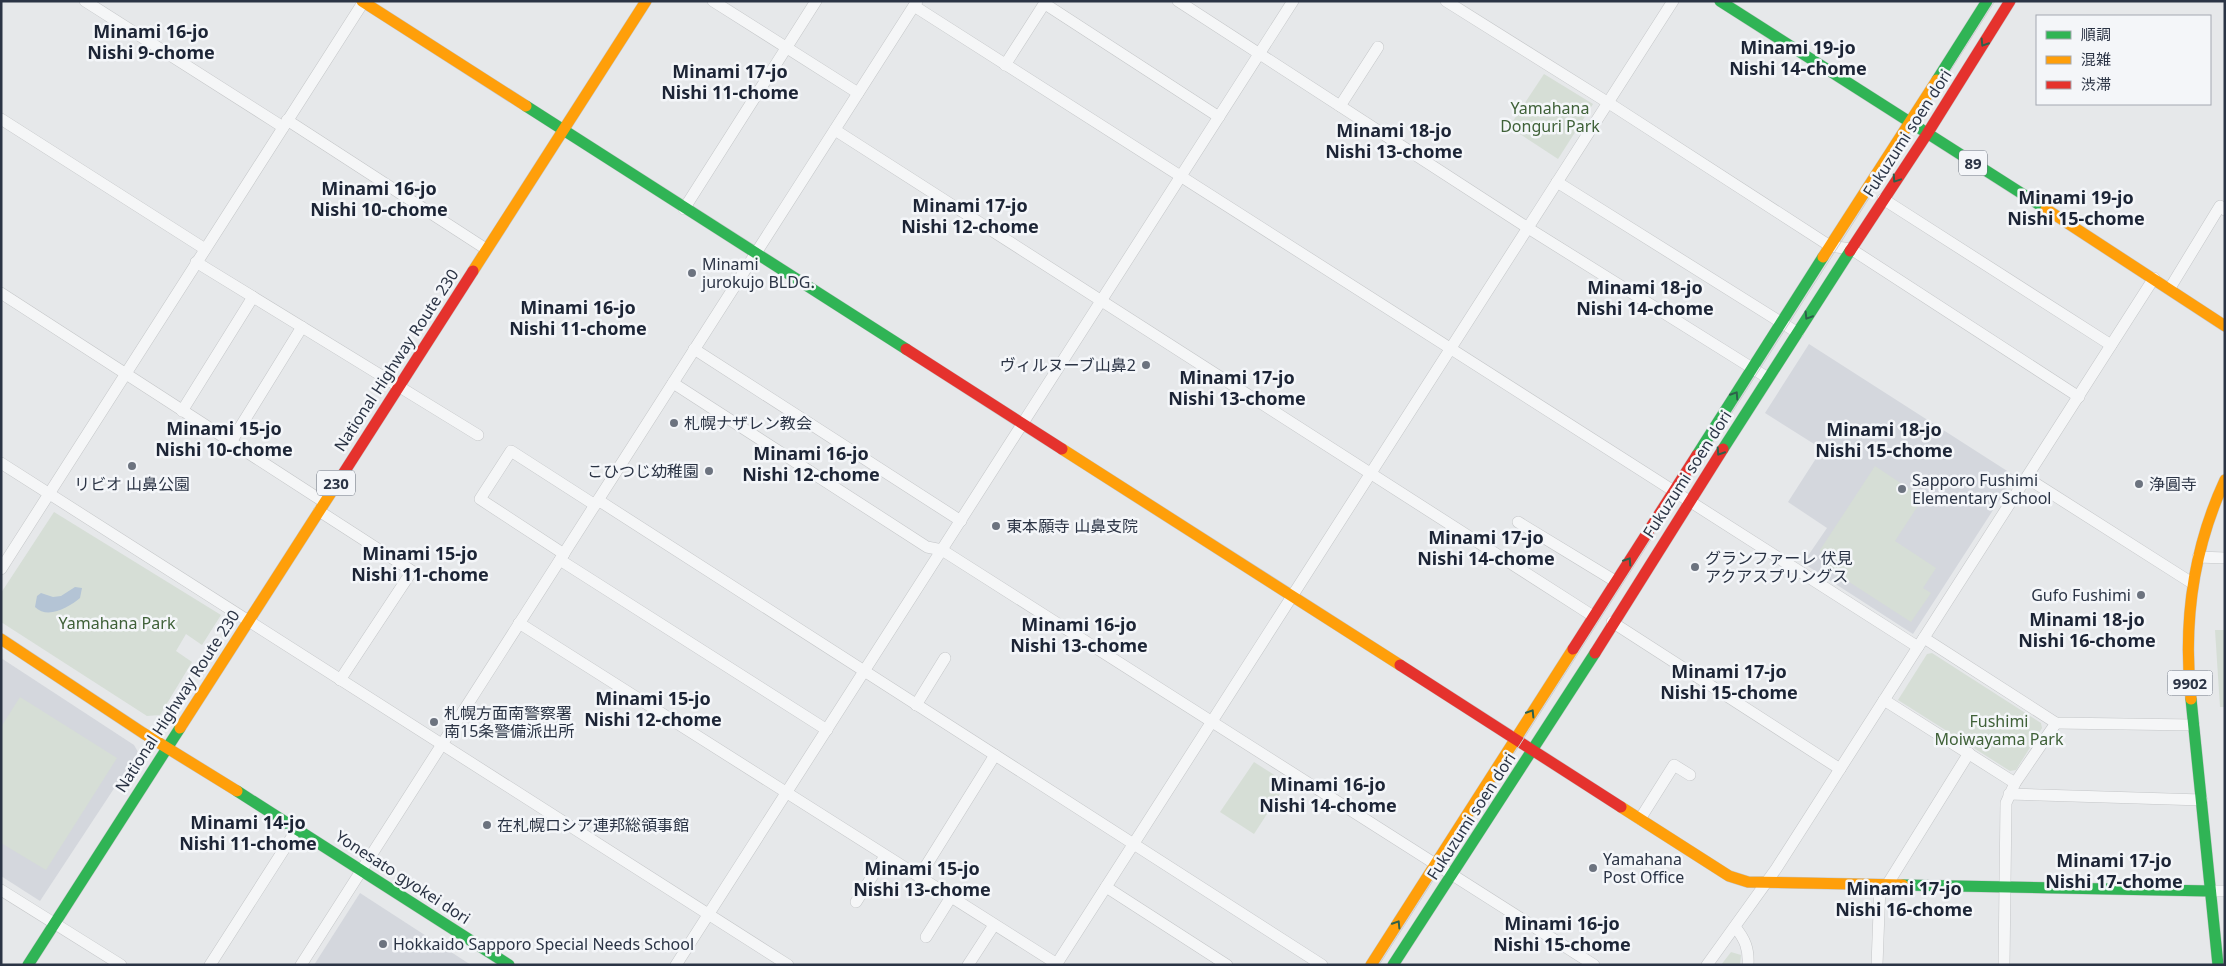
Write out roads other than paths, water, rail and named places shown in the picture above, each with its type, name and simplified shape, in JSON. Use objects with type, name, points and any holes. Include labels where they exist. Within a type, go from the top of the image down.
[{"type":"main road","name":"89","points":[[1720,1],[2170,288],[2225,326]]},
{"type":"main road","name":"Fukuzumi soen dori","points":[[1371,965],[1672,491],[1987,1]]},
{"type":"main road","points":[[363,2],[1729,876],[1748,882],[2210,891]]},
{"type":"main road","name":"National Highway Route 230","points":[[28,965],[562,131],[642,2]]},
{"type":"main road","name":"Fukuzumi soen dori","points":[[1393,965],[1533,751],[1612,622],[1883,199],[1927,134],[2008,5]]},
{"type":"main road","name":"9902","points":[[2218,965],[2188,669],[2188,624],[2192,583],[2198,557],[2206,526],[2225,480]]},
{"type":"main road","name":"Yonesato gyokei dori","points":[[1,639],[143,732],[168,746],[509,965]]},
{"type":"street","points":[[85,1],[486,249]]},
{"type":"street","points":[[713,1],[858,93]]},
{"type":"street","points":[[684,209],[816,1]]},
{"type":"street","points":[[1178,1],[1528,228],[1768,378]]},
{"type":"street","points":[[676,965],[1293,1]]},
{"type":"street","points":[[1446,1],[1463,6],[1608,103],[1830,246],[1851,249],[2078,396]]},
{"type":"street","points":[[519,623],[1056,964],[1673,1]]},
{"type":"street","points":[[1996,1],[2008,5]]},
{"type":"street","points":[[1,568],[363,2]]},
{"type":"street","points":[[1005,65],[1045,3],[1219,117]]},
{"type":"street","points":[[301,965],[916,4],[1005,65],[1689,502],[2056,723],[2194,725]]},
{"type":"street","points":[[1340,106],[1378,46]]},
{"type":"street","points":[[1,119],[205,248]]},
{"type":"street","points":[[835,130],[1593,616]]},
{"type":"street","points":[[1557,182],[1798,333]]},
{"type":"street","points":[[1883,199],[2111,346]]},
{"type":"street","points":[[2170,288],[2220,206],[2225,210]]},
{"type":"street","points":[[196,262],[478,435]]},
{"type":"street","points":[[1707,965],[1768,882],[2154,278]]},
{"type":"street","points":[[1,293],[231,442],[412,570],[340,680]]},
{"type":"street","points":[[182,411],[252,297]]},
{"type":"street","points":[[231,442],[302,327]]},
{"type":"street","points":[[694,349],[961,521]]},
{"type":"street","points":[[672,383],[928,547],[942,550],[1594,965]]},
{"type":"street","points":[[827,730],[562,557],[480,499],[511,451],[597,502],[1322,965]]},
{"type":"street","points":[[1,463],[247,622],[788,965]]},
{"type":"street","points":[[2027,478],[2192,583]]},
{"type":"street","points":[[1518,522],[1615,581]]},
{"type":"street","points":[[2198,557],[2225,558]]},
{"type":"street","points":[[1612,622],[1840,769]]},
{"type":"street","points":[[916,705],[945,658]]},
{"type":"street","points":[[1884,700],[2015,783]]},
{"type":"street","points":[[2004,965],[2006,803],[2015,783],[2056,723]]},
{"type":"street","points":[[1877,965],[1883,885],[1969,753]]},
{"type":"street","points":[[919,877],[995,755]]},
{"type":"street","points":[[1640,819],[1674,765],[1690,775]]},
{"type":"street","points":[[2009,794],[2202,800]]},
{"type":"street","points":[[210,965],[296,829]]},
{"type":"street","points":[[856,902],[885,856]]},
{"type":"street","points":[[1106,887],[1227,965]]},
{"type":"street","points":[[1,890],[121,965]]},
{"type":"street","points":[[2210,891],[2225,891]]},
{"type":"street","points":[[926,937],[951,897]]},
{"type":"street","points":[[968,965],[994,925]]},
{"type":"street","points":[[1735,927],[1744,938],[1749,952],[1748,965]]},
{"type":"water","points":[[75,587],[82,588],[80,598],[58,611],[40,611],[35,607],[37,596],[41,593],[53,597],[61,596]]},
{"type":"tram line","points":[[1379,965],[1995,1]]},
{"type":"place","name":"Minami jurokujo BLDG.","points":[[692,273]]},
{"type":"place","name":"ヴィルヌーブ山鼻2","points":[[1146,365]]},
{"type":"place","name":"札幌ナザレン教会","points":[[674,423]]},
{"type":"place","name":"リビオ 山鼻公園","points":[[132,466]]},
{"type":"place","name":"こひつじ幼稚園","points":[[709,471]]},
{"type":"place","name":"浄圓寺","points":[[2139,484]]},
{"type":"place","name":"Sapporo Fushimi Elementary School","points":[[1902,489]]},
{"type":"place","name":"東本願寺 山鼻支院","points":[[996,526]]},
{"type":"place","name":"グランファーレ 伏見 アクアスプリングス","points":[[1695,567]]},
{"type":"place","name":"Gufo Fushimi","points":[[2141,595]]},
{"type":"place","name":"札幌方面南警察署 南15条警備派出所","points":[[434,722]]},
{"type":"place","name":"在札幌ロシア連邦総領事館","points":[[487,825]]},
{"type":"place","name":"Yamahana Post Office","points":[[1593,868]]},
{"type":"place","name":"Hokkaido Sapporo Special Needs School","points":[[383,944]]},
{"type":"district","name":"Minami 16-jo Nishi 9-chome","points":[[151,41]]},
{"type":"district","name":"Minami 19-jo Nishi 14-chome","points":[[1798,57]]},
{"type":"district","name":"Minami 17-jo Nishi 11-chome","points":[[730,81]]},
{"type":"district","name":"Minami 18-jo Nishi 13-chome","points":[[1394,140]]},
{"type":"district","name":"Minami 16-jo Nishi 10-chome","points":[[379,198]]},
{"type":"district","name":"Minami 19-jo Nishi 15-chome","points":[[2076,207]]},
{"type":"district","name":"Minami 17-jo Nishi 12-chome","points":[[970,215]]},
{"type":"district","name":"Minami 18-jo Nishi 14-chome","points":[[1645,297]]},
{"type":"district","name":"Minami 16-jo Nishi 11-chome","points":[[578,317]]},
{"type":"district","name":"Minami 17-jo Nishi 13-chome","points":[[1237,387]]},
{"type":"district","name":"Minami 15-jo Nishi 10-chome","points":[[224,438]]},
{"type":"district","name":"Minami 18-jo Nishi 15-chome","points":[[1884,439]]},
{"type":"district","name":"Minami 16-jo Nishi 12-chome","points":[[811,463]]},
{"type":"district","name":"Minami 17-jo Nishi 14-chome","points":[[1486,547]]},
{"type":"district","name":"Minami 15-jo Nishi 11-chome","points":[[420,563]]},
{"type":"district","name":"Minami 18-jo Nishi 16-chome","points":[[2087,629]]},
{"type":"district","name":"Minami 16-jo Nishi 13-chome","points":[[1079,634]]},
{"type":"district","name":"Minami 17-jo Nishi 15-chome","points":[[1729,681]]},
{"type":"district","name":"Minami 15-jo Nishi 12-chome","points":[[653,708]]},
{"type":"district","name":"Minami 16-jo Nishi 14-chome","points":[[1328,794]]},
{"type":"district","name":"Minami 14-jo Nishi 11-chome","points":[[248,832]]},
{"type":"district","name":"Minami 17-jo Nishi 17-chome","points":[[2114,870]]},
{"type":"district","name":"Minami 15-jo Nishi 13-chome","points":[[922,878]]},
{"type":"district","name":"Minami 17-jo Nishi 16-chome","points":[[1904,898]]},
{"type":"district","name":"Minami 16-jo Nishi 15-chome","points":[[1562,933]]},
{"type":"park label","name":"Yamahana Donguri Park","points":[[1550,117]]},
{"type":"park label","name":"Yamahana Park","points":[[117,623]]},
{"type":"park label","name":"Fushimi Moiwayama Park","points":[[1999,730]]}]
